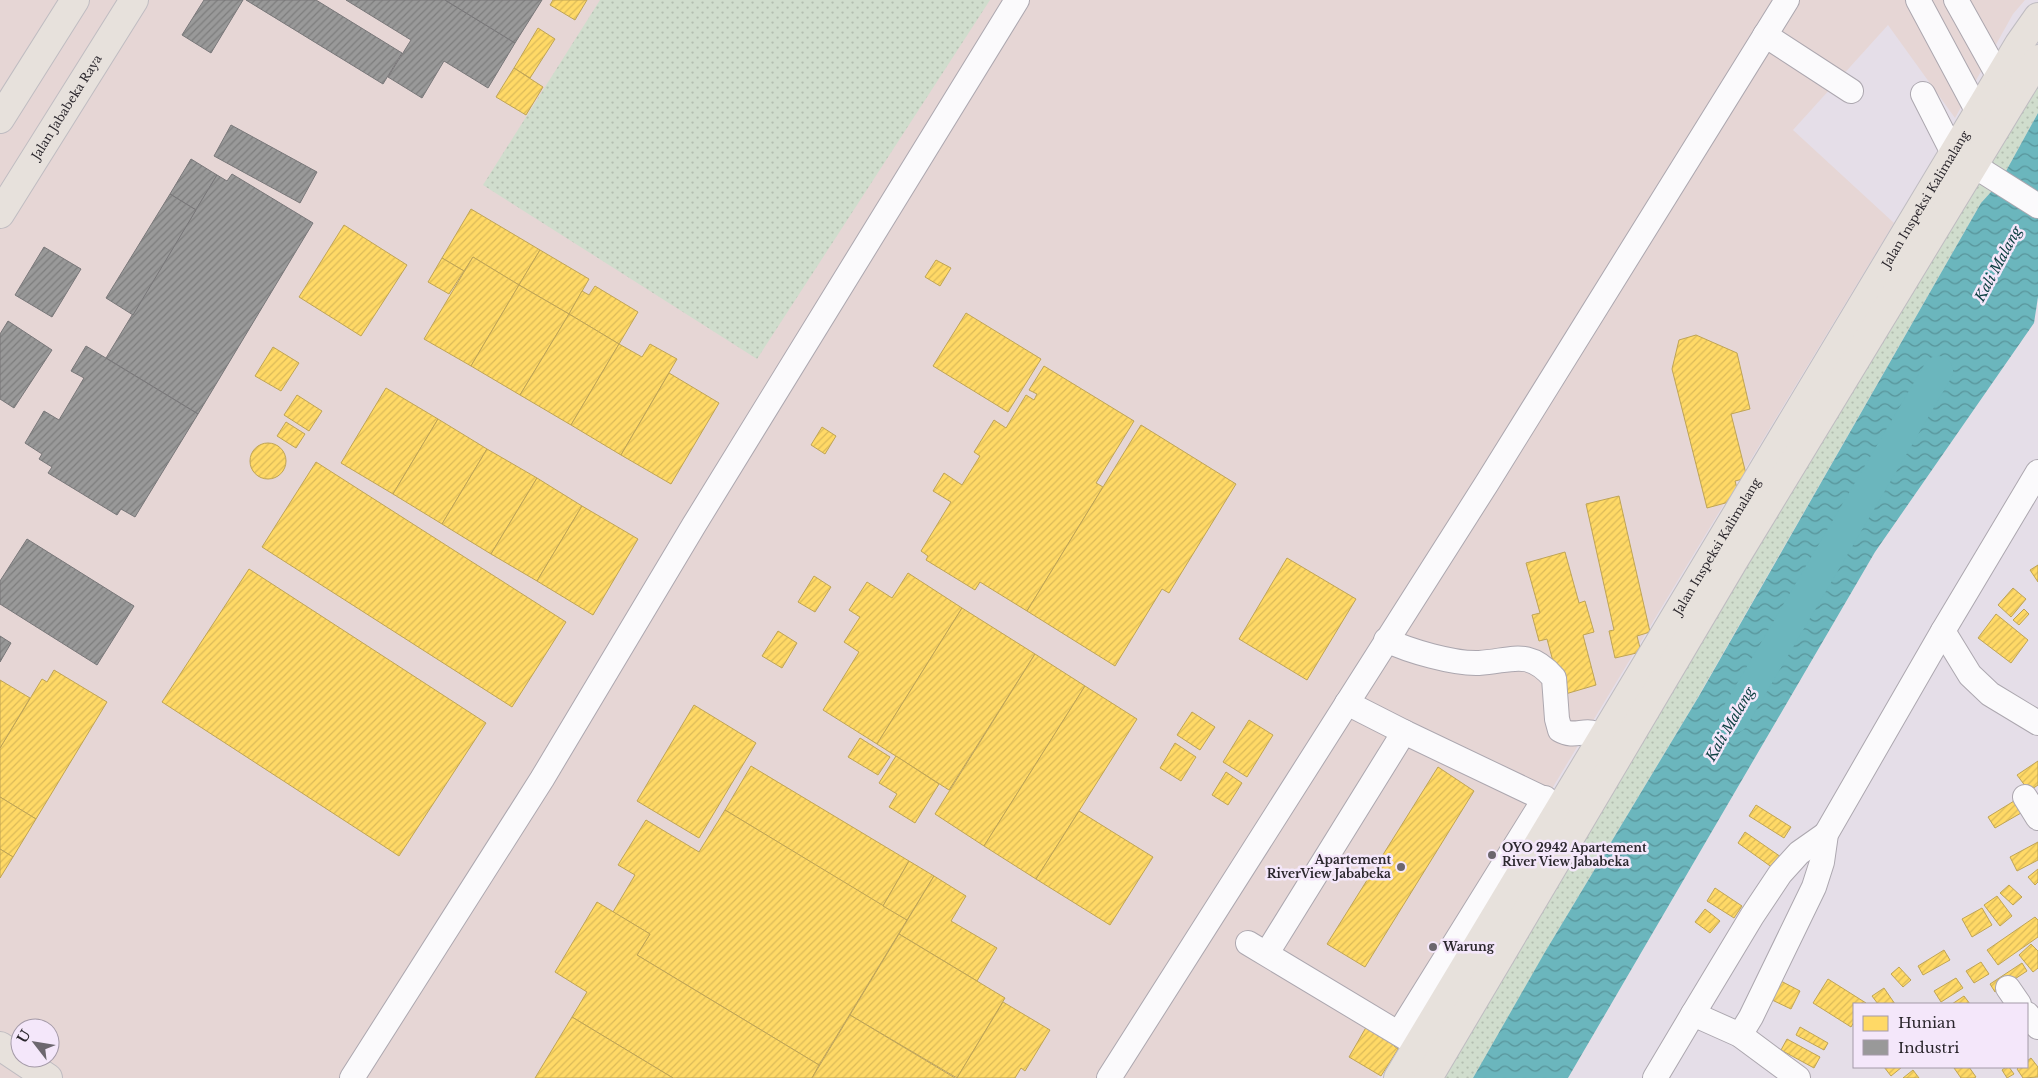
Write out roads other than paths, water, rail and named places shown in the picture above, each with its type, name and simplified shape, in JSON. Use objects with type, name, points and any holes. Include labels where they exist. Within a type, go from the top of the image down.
[{"type":"main road","points":[[0,119],[75,0]]},
{"type":"main road","name":"Jalan Jababeka Raya","points":[[0,214],[134,0]]},
{"type":"main road","name":"Jalan Inspeksi Kalimalang","points":[[1398,1078],[1408,1039],[1553,803],[1602,739],[1713,551],[1963,159],[2009,83],[2032,53],[2038,17]]},
{"type":"main road","name":"Jalan Inspeksi Kalimalang","points":[[1428,1078],[1732,562],[1963,159]]},
{"type":"main road","points":[[0,1046],[48,1078]]},
{"type":"street","points":[[352,1078],[542,779],[694,525],[1017,0]]},
{"type":"street","points":[[1109,1078],[1487,483],[1787,0]]},
{"type":"street","points":[[1918,0],[1988,118]]},
{"type":"street","points":[[1956,0],[2009,83]]},
{"type":"street","points":[[1765,35],[1851,91]]},
{"type":"street","points":[[1923,94],[1963,159],[2038,206]]},
{"type":"street","points":[[1740,1035],[1751,1017],[1814,887],[1822,862],[1826,834],[1943,631],[2038,472]]},
{"type":"street","points":[[1943,631],[1970,675],[1990,694],[2038,723]]},
{"type":"street","points":[[1386,640],[1402,648],[1447,659],[1479,663],[1522,658],[1538,663],[1554,678],[1557,719],[1560,730],[1573,735],[1592,731],[1602,739]]},
{"type":"street","points":[[1347,703],[1553,803]]},
{"type":"street","points":[[1404,732],[1258,948],[1408,1039]]},
{"type":"street","points":[[2025,798],[2038,818]]},
{"type":"street","points":[[1655,1078],[1752,916],[1780,874],[1799,853],[1826,834]]},
{"type":"street","points":[[1693,1014],[1740,1035],[1798,1078]]},
{"type":"street","points":[[2028,1015],[2038,1027]]},
{"type":"water","points":[[2038,113],[2038,297],[2034,323],[1875,552],[1568,1078],[1473,1078],[1545,952],[1699,696],[1981,203],[2000,182]]},
{"type":"waterway","name":"Kali Malang","points":[[1734,718],[1938,371]]},
{"type":"place","name":"OYO 2942 Apartement River View Jababeka","points":[[1492,855]]},
{"type":"place","name":"Apartement RiverView Jababeka","points":[[1401,867]]},
{"type":"place","name":"Warung","points":[[1433,947]]}]
